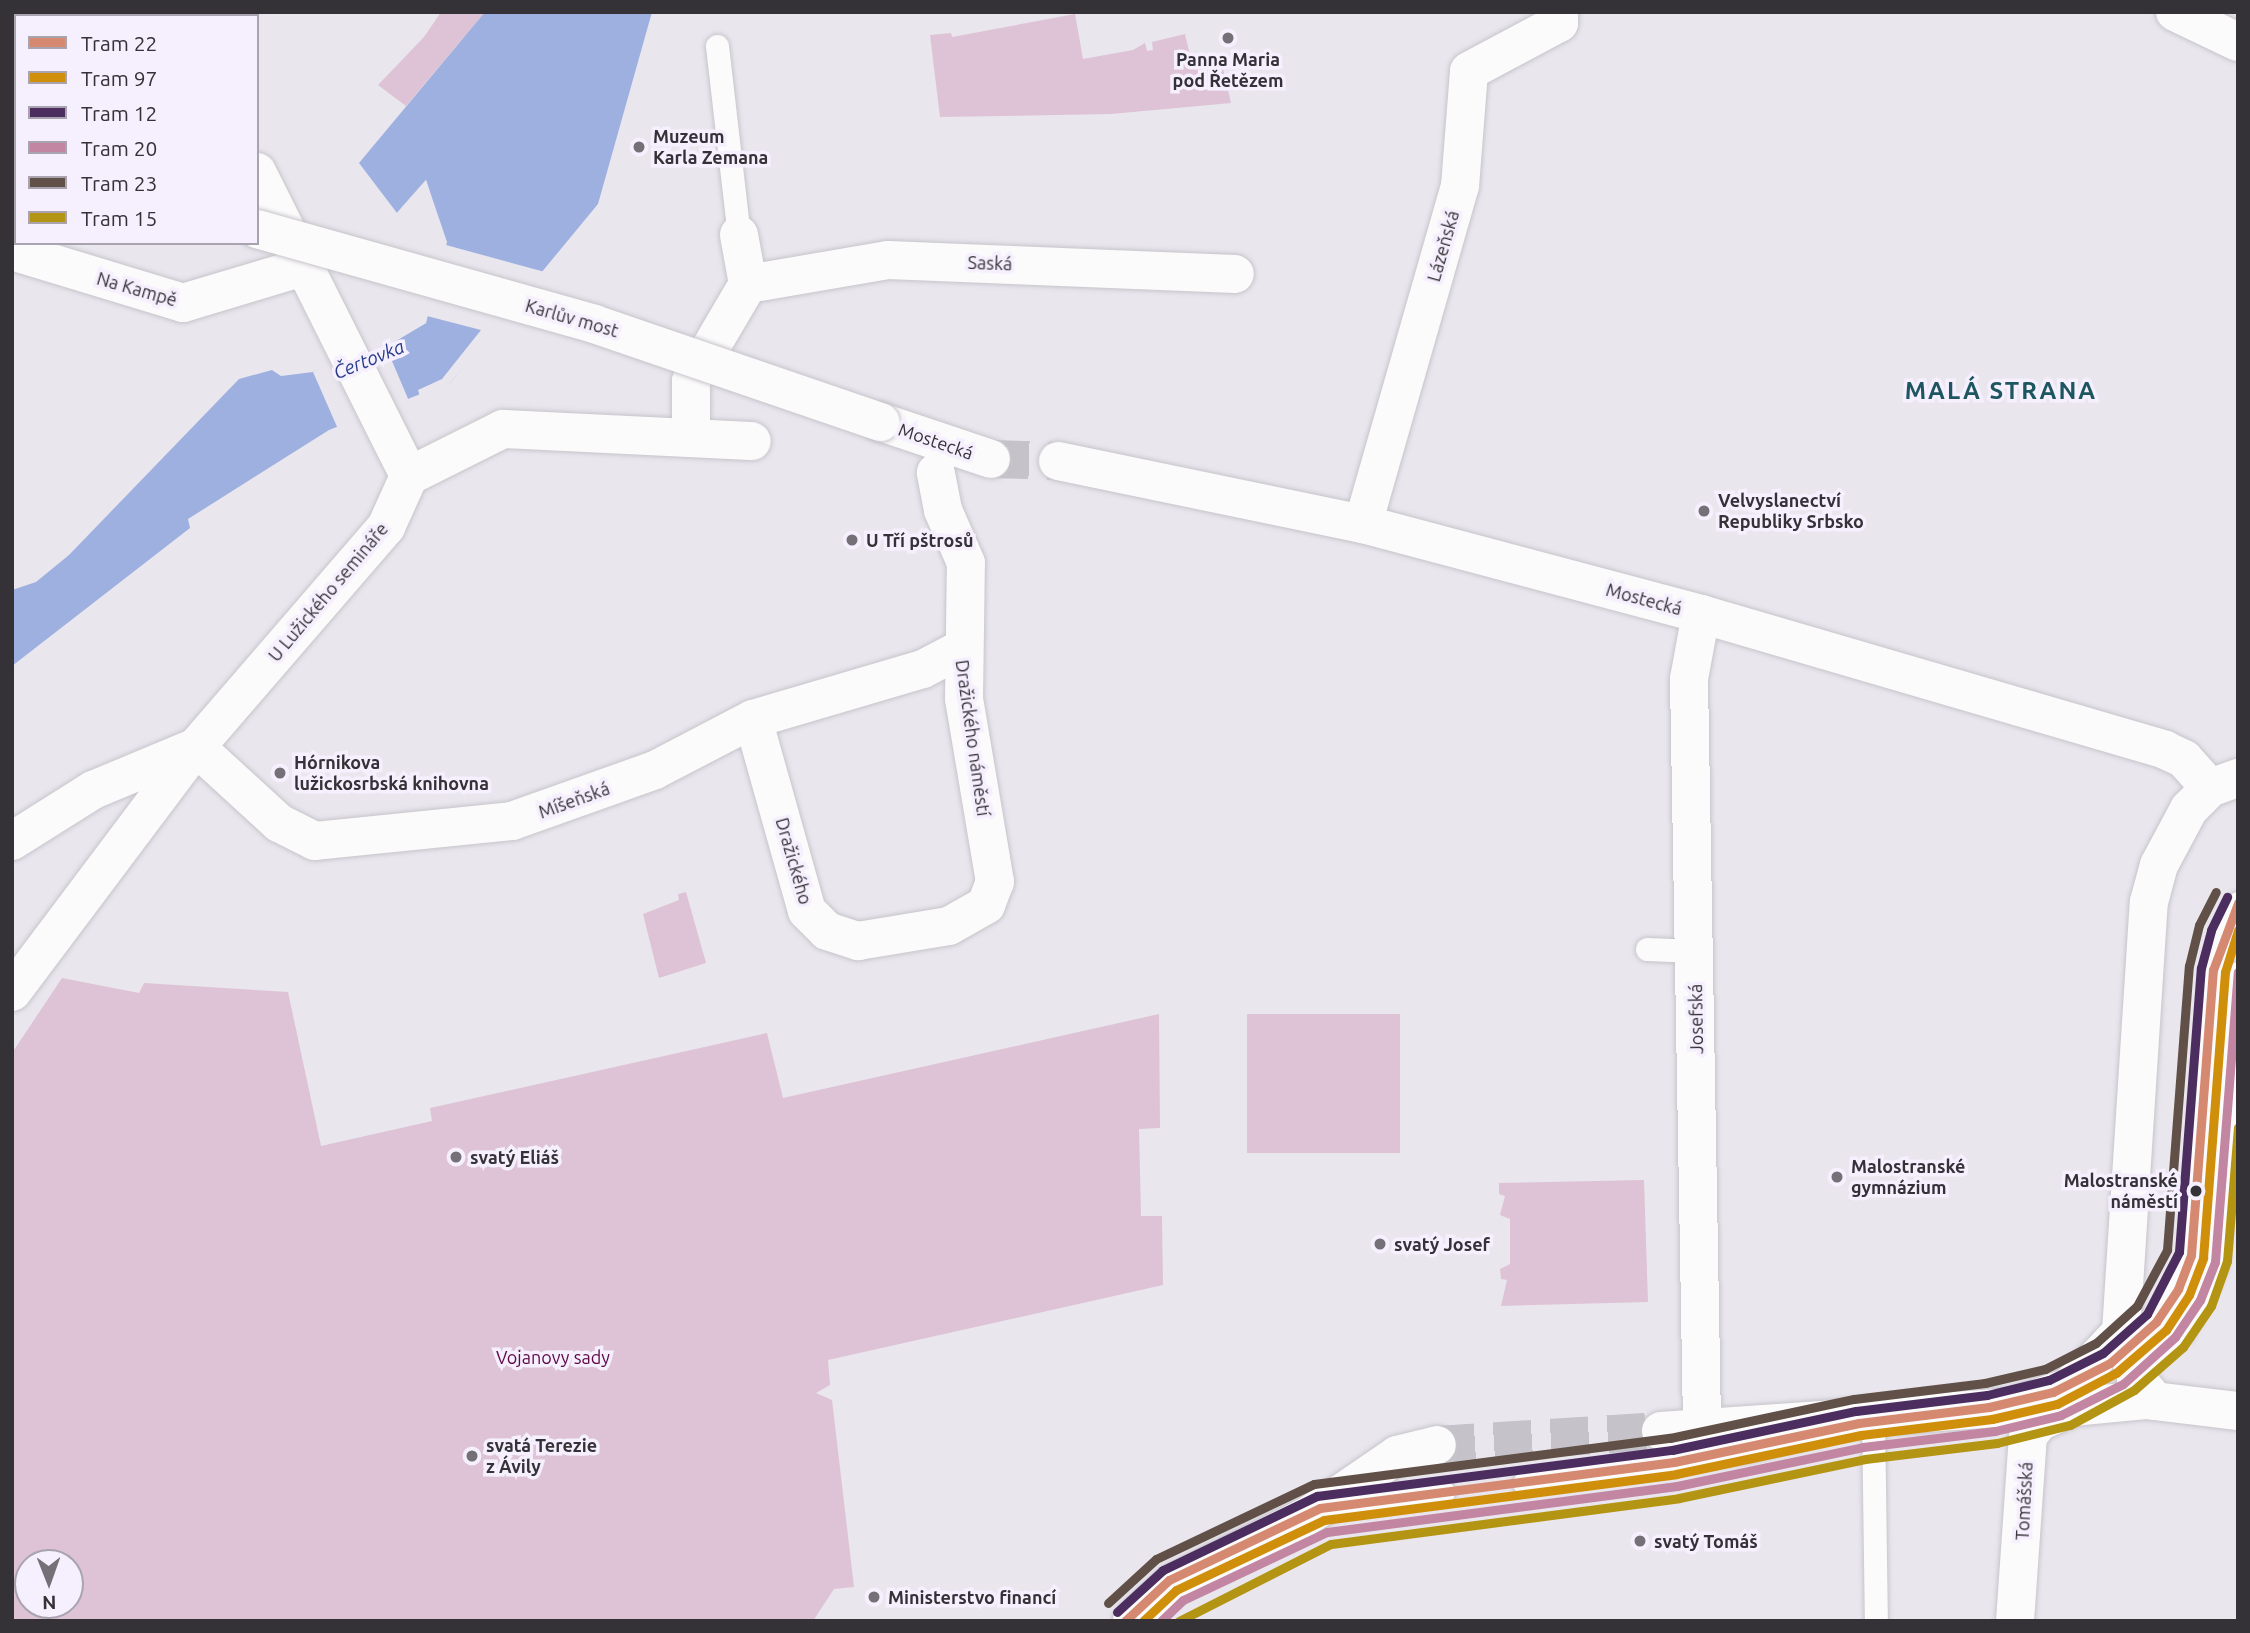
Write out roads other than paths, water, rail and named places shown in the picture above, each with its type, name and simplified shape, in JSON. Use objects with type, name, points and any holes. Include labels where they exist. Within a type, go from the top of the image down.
[{"type":"street","name":"Lázeňská","points":[[1363,524],[1460,186],[1469,71],[1559,23],[1559,12]]},
{"type":"street","points":[[2175,12],[2238,42]]},
{"type":"street","points":[[262,181],[408,476],[503,429],[752,441]]},
{"type":"street","name":"Karlův most","points":[[259,230],[593,324],[881,422]]},
{"type":"street","points":[[691,438],[691,381],[748,284],[739,235]]},
{"type":"street","name":"Na Kampě","points":[[12,251],[183,303],[303,267]]},
{"type":"street","name":"Saská","points":[[748,284],[888,260],[1235,274]]},
{"type":"street","name":"Mostecká","points":[[881,422],[934,456],[991,459]]},
{"type":"street","name":"Dražického náměstí","points":[[934,456],[943,510],[966,563],[961,649],[995,882]]},
{"type":"street","name":"Mostecká","points":[[1058,461],[1363,524],[1701,614],[2165,750],[2224,783]]},
{"type":"street","name":"U Lužického semináře","points":[[12,992],[196,747],[386,527],[408,476]]},
{"type":"street","name":"Josefská","points":[[1701,614],[1689,657],[1702,1426]]},
{"type":"street","name":"Míšeňská","points":[[196,747],[279,823],[330,843],[512,821],[655,770],[753,719],[923,669],[961,649]]},
{"type":"street","name":"Dražického","points":[[753,719],[807,911],[827,931],[858,941],[949,926],[986,905],[995,882]]},
{"type":"street","name":"U Lužického semináře","points":[[12,841],[93,790],[196,747]]},
{"type":"street","points":[[2134,1365],[2151,886],[2180,825],[2224,783]]},
{"type":"street","points":[[2077,1392],[2134,1365]]},
{"type":"street","points":[[1661,1431],[1702,1426],[1935,1413],[2020,1422],[2057,1394],[2077,1392],[2134,1365],[2238,1411]]},
{"type":"street","name":"Tomášská","points":[[2015,1621],[2020,1422]]},
{"type":"street","points":[[1132,1621],[1172,1584],[1312,1513],[1397,1455],[1437,1445]]},
{"type":"lane","points":[[718,46],[739,235]]},
{"type":"lane","points":[[2134,1365],[2168,1306],[2190,1255],[2213,970],[2222,934],[2238,903]]},
{"type":"lane","points":[[1647,949],[1695,951]]},
{"type":"lane","points":[[2134,1365],[2182,1332],[2215,1266],[2238,973]]},
{"type":"lane","points":[[1524,1483],[1749,1450],[1874,1418],[1876,1621]]},
{"type":"lane","points":[[1312,1513],[1343,1503],[1443,1492]]},
{"type":"water","name":"Čertovka","points":[[485,12],[652,12],[598,204],[451,382],[329,430],[188,519],[190,528],[12,666],[12,590],[36,582],[69,555],[239,379],[272,370],[281,376],[313,372],[383,340],[386,346],[426,323],[447,242],[426,180],[397,213],[359,163]]},
{"type":"tunnel","points":[[991,459],[1058,461]]},
{"type":"tunnel","points":[[1437,1445],[1661,1431]]},
{"type":"tram line","name":"23","points":[[1108,1603],[1156,1559],[1314,1484],[1670,1438],[1854,1399],[1985,1383],[2045,1369],[2096,1343],[2137,1306],[2167,1250],[2189,966],[2199,925],[2216,892]]},
{"type":"tram line","name":"12","points":[[1117,1612],[1163,1570],[1317,1496],[1672,1450],[1856,1411],[1987,1395],[2049,1380],[2103,1353],[2147,1314],[2179,1252],[2201,968],[2211,930],[2227,897]]},
{"type":"tram line","name":"22","points":[[1125,1621],[1169,1580],[1320,1508],[1674,1462],[1859,1423],[1989,1407],[2053,1392],[2110,1363],[2156,1322],[2178,1289],[2191,1255],[2213,970],[2238,903]]},
{"type":"tram line","name":"97","points":[[1143,1621],[1176,1590],[1324,1520],[1676,1474],[1861,1435],[1992,1419],[2057,1404],[2116,1373],[2166,1330],[2189,1295],[2203,1258],[2225,972],[2238,930]]},
{"type":"tram line","name":"20","points":[[1161,1621],[1183,1600],[1327,1532],[1677,1486],[1863,1447],[1995,1431],[2061,1415],[2123,1384],[2175,1337],[2200,1300],[2215,1262],[2238,972]]},
{"type":"tram line","name":"15","points":[[1179,1621],[1331,1544],[1679,1498],[1865,1459],[1997,1443],[2070,1425],[2134,1390],[2183,1347],[2211,1306],[2227,1261],[2238,1127]]},
{"type":"place","name":"Panna Maria pod Řetězem","points":[[1228,38]]},
{"type":"place","name":"Muzeum Karla Zemana","points":[[639,147]]},
{"type":"place","name":"Velvyslanectví Republiky Srbsko","points":[[1704,511]]},
{"type":"place","name":"U Tří pštrosů","points":[[852,540]]},
{"type":"place","name":"Hórnikova lužickosrbská knihovna","points":[[280,773]]},
{"type":"place","name":"svatý Eliáš","points":[[456,1157]]},
{"type":"place","name":"Malostranské gymnázium","points":[[1837,1177]]},
{"type":"place","name":"Malostranské náměstí","points":[[2196,1191]]},
{"type":"place","name":"svatý Josef","points":[[1380,1244]]},
{"type":"place","name":"svatá Terezie z Ávily","points":[[472,1456]]},
{"type":"place","name":"svatý Tomáš","points":[[1640,1541]]},
{"type":"place","name":"Ministerstvo financí","points":[[874,1597]]},
{"type":"district","name":"MALÁ STRANA","points":[[2001,391]]},
{"type":"park label","name":"Vojanovy sady","points":[[553,1357]]}]
